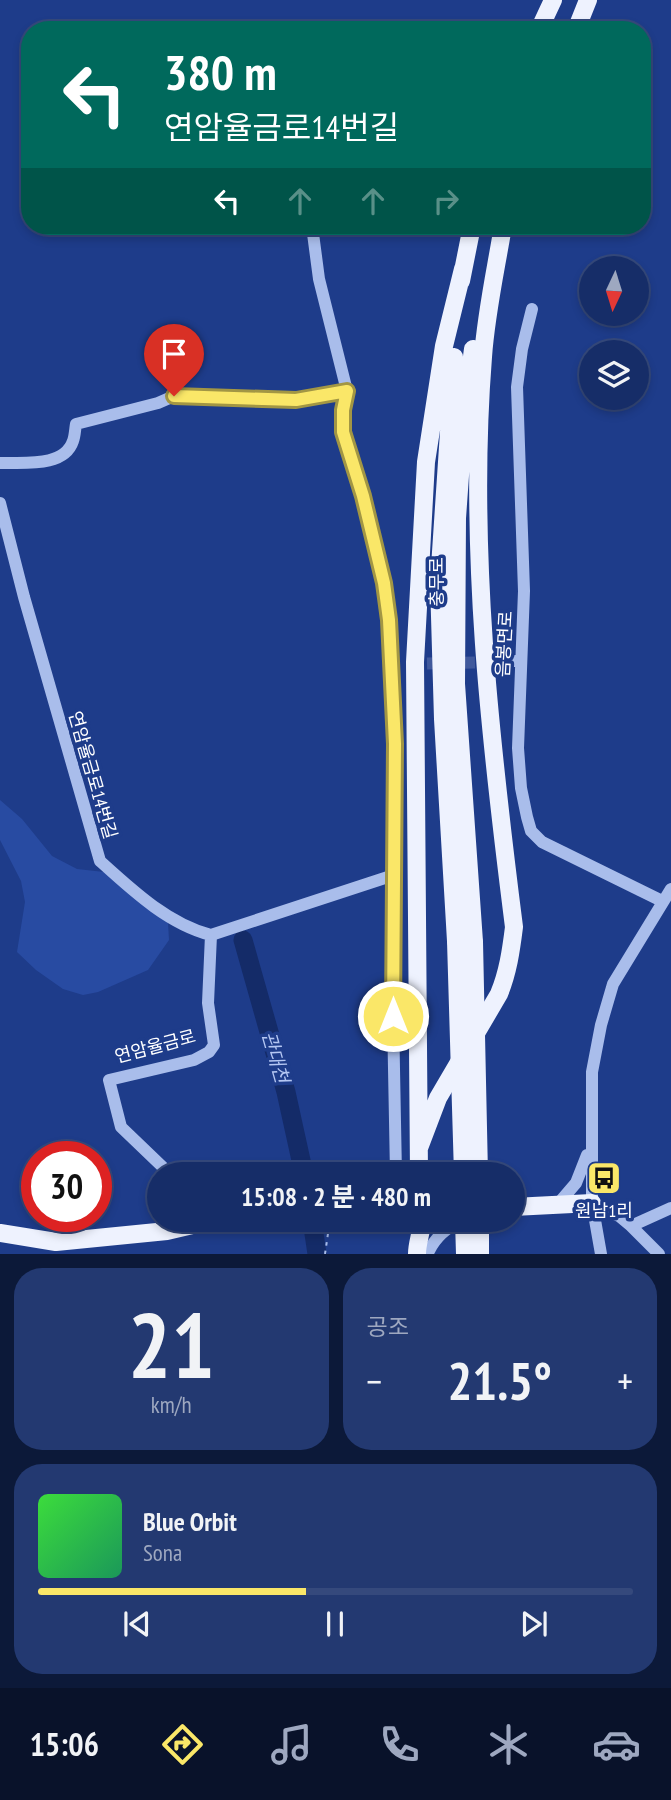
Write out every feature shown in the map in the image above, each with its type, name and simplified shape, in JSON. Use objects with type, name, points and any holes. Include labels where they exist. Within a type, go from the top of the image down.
[{"type":"main road","points":[[543,21],[553,0]]},
{"type":"main road","points":[[580,21],[588,0]]},
{"type":"main road","name":"충무로","points":[[465,942],[443,719],[439,582],[450,387],[463,269],[470,235]]},
{"type":"main road","name":"충무로","points":[[465,942],[456,684],[457,518],[464,419],[472,356],[492,259],[500,235]]},
{"type":"main road","points":[[419,1148],[447,1081],[499,994],[507,975],[511,954],[513,927],[491,729],[480,587],[477,501],[483,355],[502,235]]},
{"type":"main road","points":[[419,1162],[415,662],[426,462],[444,346],[463,269]]},
{"type":"main road","points":[[463,1162],[465,942]]},
{"type":"main road","points":[[465,942],[478,1162]]},
{"type":"main road","points":[[525,1206],[592,1203]]},
{"type":"main road","points":[[0,1233],[56,1248],[160,1232]]},
{"type":"main road","points":[[420,1232],[417,1242],[425,1254]]},
{"type":"main road","points":[[464,1232],[465,1254]]},
{"type":"main road","points":[[480,1232],[480,1254]]},
{"type":"street","points":[[314,235],[319,279],[347,391],[343,410],[343,432],[363,496],[384,583],[389,620],[395,744],[396,1162]]},
{"type":"street","name":"음봉면로","points":[[532,309],[517,387],[524,591],[518,748],[521,788],[531,831],[542,842],[663,901]]},
{"type":"street","points":[[0,463],[48,461],[64,455],[73,443],[76,424],[158,403],[174,396],[296,400],[347,391]]},
{"type":"street","name":"연암율금로14번길","points":[[0,503],[24,597],[100,861],[132,890],[190,930],[211,935]]},
{"type":"street","points":[[501,662],[520,661]]},
{"type":"street","points":[[391,665],[409,664]]},
{"type":"street","points":[[211,935],[394,875]]},
{"type":"street","points":[[601,1254],[592,1203],[592,1072],[613,984],[671,889]]},
{"type":"street","name":"연암율금로","points":[[157,1162],[121,1127],[109,1080],[194,1060],[209,1052],[214,1045],[208,1003],[211,935]]},
{"type":"street","points":[[558,1204],[576,1183],[591,1145]]},
{"type":"street","points":[[592,1203],[620,1216],[659,1254]]},
{"type":"street","points":[[631,1226],[671,1208]]},
{"type":"street","points":[[425,1254],[444,1232]]},
{"type":"path","points":[[325,1254],[328,1232]]},
{"type":"shaded area","points":[[0,800],[22,819],[52,856],[77,869],[104,872],[168,923],[169,940],[148,970],[98,992],[83,995],[63,989],[36,970],[17,952],[25,902],[21,881],[0,840]]},
{"type":"waterway","name":"관대천","points":[[243,940],[286,1092],[301,1162]]},
{"type":"waterway","name":"관대천","points":[[314,1232],[317,1254]]},
{"type":"tunnel","points":[[409,664],[493,662]]},
{"type":"place","name":"원남1리","points":[[604,1178]]},
{"type":"route","points":[[174,396],[296,400],[347,391],[343,410],[343,432],[363,496],[384,583],[389,620],[395,744],[393,1016]]}]
